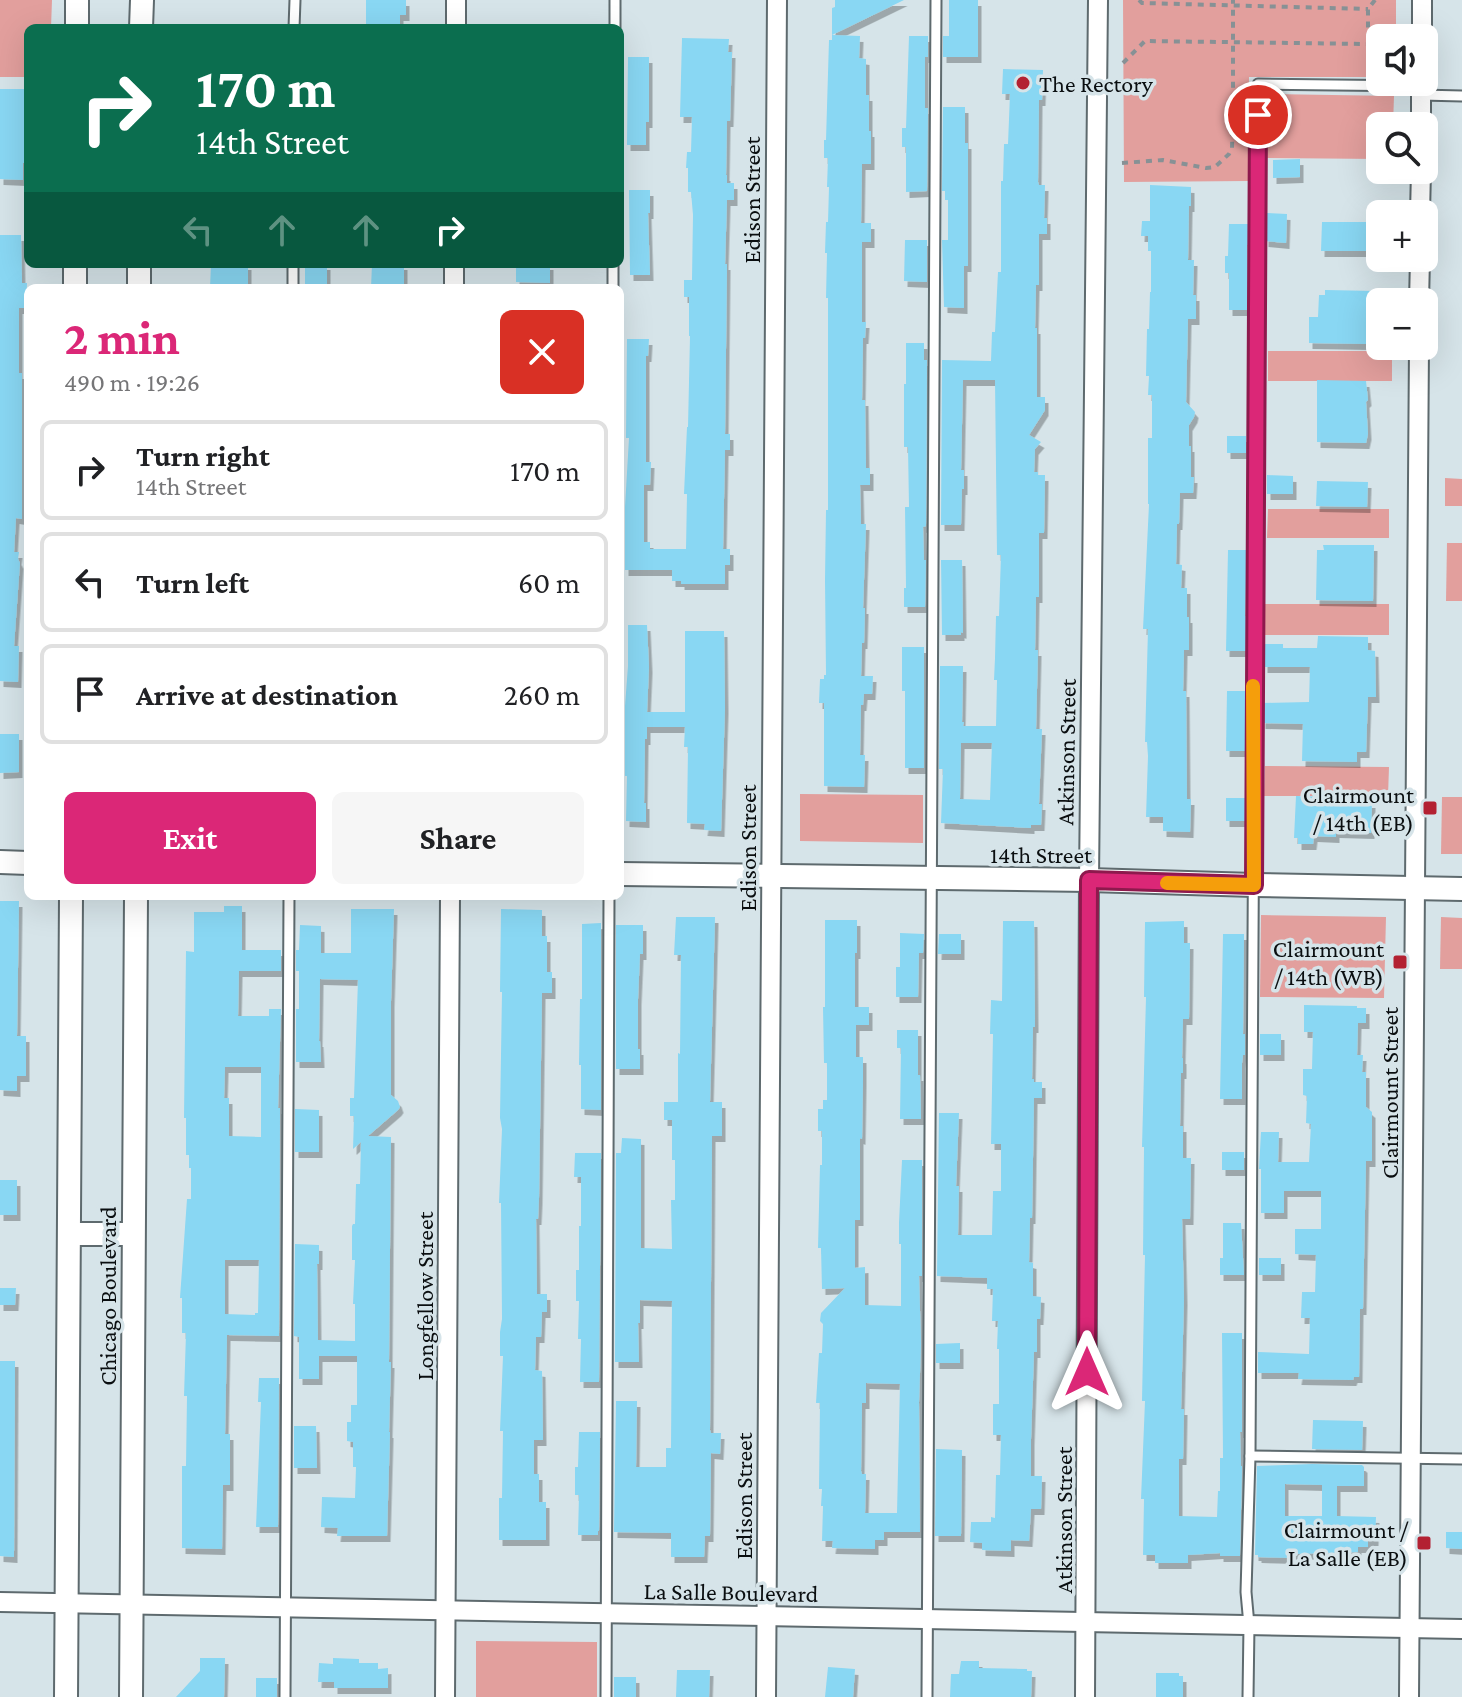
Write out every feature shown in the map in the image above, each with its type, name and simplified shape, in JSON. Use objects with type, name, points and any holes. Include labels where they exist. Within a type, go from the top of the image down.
[{"type":"street","points":[[77,15],[98,0]]},
{"type":"street","points":[[456,0],[456,24]]},
{"type":"street","name":"Edison Street","points":[[766,1697],[777,0]]},
{"type":"street","name":"Atkinson Street","points":[[1085,1697],[1098,0]]},
{"type":"street","points":[[1422,0],[1422,24]]},
{"type":"street","name":"Clairmount Street","points":[[1409,1697],[1419,360]]},
{"type":"street","points":[[0,862],[24,863]]},
{"type":"street","name":"14th Street","points":[[624,874],[1462,889]]},
{"type":"street","name":"Chicago Boulevard","points":[[66,1697],[71,900]]},
{"type":"street","name":"Chicago Boulevard","points":[[131,1697],[136,900]]},
{"type":"street","name":"Longfellow Street","points":[[445,1697],[450,900]]},
{"type":"street","points":[[69,1234],[133,1234]]},
{"type":"street","name":"La Salle Boulevard","points":[[0,1602],[1462,1629]]},
{"type":"lane","points":[[294,24],[295,0]]},
{"type":"lane","points":[[615,0],[615,24]]},
{"type":"lane","points":[[927,1697],[936,0]]},
{"type":"lane","points":[[1248,1697],[1246,1592],[1250,1456],[1258,84],[1366,87]]},
{"type":"lane","points":[[1438,91],[1462,96]]},
{"type":"lane","points":[[285,1697],[289,900]]},
{"type":"lane","points":[[606,1697],[609,900]]},
{"type":"lane","points":[[1250,1456],[1462,1459]]},
{"type":"path","points":[[1139,0],[1142,3],[1233,3],[1368,9]]},
{"type":"path","points":[[1368,24],[1368,9],[1375,0]]},
{"type":"path","points":[[1122,163],[1163,160],[1206,168],[1215,167],[1223,161],[1232,148],[1233,3]]},
{"type":"path","points":[[1123,63],[1145,41],[1366,44]]},
{"type":"shaded area","points":[[0,0],[52,0],[51,24],[24,24],[24,77],[0,77]]},
{"type":"shaded area","points":[[1123,0],[1396,0],[1396,24],[1366,24],[1366,77],[1249,77],[1248,181],[1124,182]]},
{"type":"shaded area","points":[[1267,94],[1394,96],[1393,112],[1366,112],[1366,159],[1266,158]]},
{"type":"shaded area","points":[[1268,351],[1366,351],[1366,360],[1392,360],[1392,381],[1268,381]]},
{"type":"shaded area","points":[[1445,478],[1462,479],[1462,506],[1445,506]]},
{"type":"shaded area","points":[[1268,509],[1389,509],[1389,538],[1267,538]]},
{"type":"shaded area","points":[[1447,543],[1462,543],[1462,601],[1446,601]]},
{"type":"shaded area","points":[[1265,604],[1389,604],[1389,635],[1265,635]]},
{"type":"shaded area","points":[[1265,766],[1389,767],[1388,796],[1264,796]]},
{"type":"shaded area","points":[[800,794],[923,795],[923,843],[800,841]]},
{"type":"shaded area","points":[[1442,797],[1462,797],[1462,854],[1441,854]]},
{"type":"shaded area","points":[[1261,915],[1386,917],[1384,998],[1260,997]]},
{"type":"shaded area","points":[[1441,917],[1462,918],[1462,969],[1440,969]]},
{"type":"shaded area","points":[[476,1641],[597,1642],[597,1697],[476,1697]]},
{"type":"building","points":[[366,0],[406,0],[406,15],[400,15],[400,24],[366,24]]},
{"type":"building","points":[[835,0],[904,0],[832,35]]},
{"type":"building","points":[[949,0],[978,0],[978,57],[943,57],[943,36],[949,36]]},
{"type":"building","points":[[832,35],[860,36],[859,58],[866,59],[866,95],[869,95],[871,131],[871,164],[862,164],[861,223],[871,223],[871,242],[862,242],[862,322],[866,322],[862,400],[865,400],[866,468],[870,468],[870,485],[860,485],[861,524],[866,524],[861,676],[873,676],[872,694],[864,694],[861,705],[860,755],[865,755],[864,787],[824,786],[824,703],[819,703],[820,679],[826,675],[828,298],[825,253],[829,187],[824,140],[829,40],[832,40]]},
{"type":"building","points":[[909,36],[928,36],[928,57],[925,57],[927,191],[906,192],[906,147],[902,147],[902,128],[906,128]]},
{"type":"building","points":[[682,38],[729,39],[728,52],[732,52],[726,175],[727,183],[734,183],[734,200],[727,200],[725,264],[725,434],[730,434],[730,450],[725,450],[723,549],[730,549],[730,565],[725,565],[725,584],[681,584],[681,581],[672,581],[672,570],[625,570],[629,438],[626,438],[627,339],[649,339],[646,356],[646,462],[651,462],[650,485],[644,485],[644,542],[650,542],[650,549],[686,549],[687,494],[684,494],[690,336],[689,297],[684,297],[684,280],[692,280],[693,215],[686,168],[687,152],[691,152],[692,117],[680,117]]},
{"type":"building","points":[[628,57],[649,57],[646,145],[627,145]]},
{"type":"building","points":[[1003,69],[1043,70],[1042,100],[1039,100],[1038,182],[1045,185],[1047,234],[1039,234],[1035,328],[1037,397],[1045,397],[1045,410],[1029,435],[1041,442],[1035,449],[1034,472],[1045,475],[1044,533],[1039,533],[1035,650],[1038,650],[1036,729],[1042,729],[1039,804],[1042,804],[1041,825],[1031,825],[1031,828],[941,823],[940,666],[963,666],[963,726],[996,726],[997,680],[994,680],[1001,555],[997,555],[995,380],[963,380],[961,470],[964,470],[964,489],[961,525],[941,525],[942,360],[991,361],[998,272],[1001,272],[1001,181],[1004,144],[1008,144],[1010,94],[1002,94]],"holes":[[[961,743],[992,743],[990,800],[960,799]]]},
{"type":"building","points":[[0,89],[24,89],[23,180],[0,179]]},
{"type":"building","points":[[943,107],[965,107],[968,266],[964,266],[964,308],[944,307],[942,240],[948,240],[948,200],[945,200],[945,191],[942,191]]},
{"type":"building","points":[[1300,159],[1300,177],[1273,178],[1273,160]]},
{"type":"building","points":[[1150,185],[1191,187],[1188,260],[1194,260],[1196,319],[1188,319],[1186,402],[1195,412],[1189,425],[1191,477],[1194,477],[1193,493],[1180,493],[1176,564],[1182,565],[1181,588],[1187,588],[1189,617],[1189,650],[1184,650],[1183,691],[1186,691],[1190,832],[1163,831],[1163,817],[1146,817],[1148,629],[1143,629],[1149,504],[1148,438],[1152,438],[1152,395],[1148,395],[1149,376],[1146,376],[1151,251],[1148,251],[1148,236],[1141,236],[1142,221],[1150,221]]},
{"type":"building","points":[[629,190],[650,190],[650,275],[630,275]]},
{"type":"building","points":[[1267,213],[1287,214],[1286,243],[1265,241]]},
{"type":"building","points":[[1322,222],[1366,222],[1366,251],[1321,251]]},
{"type":"building","points":[[1229,224],[1250,224],[1247,245],[1249,310],[1229,310],[1229,273],[1225,273],[1225,256],[1228,256]]},
{"type":"building","points":[[0,235],[21,235],[22,283],[27,283],[24,284],[24,308],[19,308],[22,519],[16,518],[14,552],[19,552],[20,563],[14,646],[19,646],[18,682],[0,681]]},
{"type":"building","points":[[905,240],[927,240],[927,282],[904,281]]},
{"type":"building","points":[[211,268],[248,268],[248,284],[210,284]]},
{"type":"building","points":[[305,268],[327,268],[327,284],[305,284]]},
{"type":"building","points":[[372,268],[404,268],[404,284],[371,284]]},
{"type":"building","points":[[516,268],[550,268],[550,283],[516,282]]},
{"type":"building","points":[[1325,290],[1366,291],[1366,344],[1309,343],[1309,317],[1318,317],[1319,295],[1325,295]]},
{"type":"building","points":[[906,343],[924,343],[924,360],[927,360],[926,526],[923,527],[925,607],[904,607],[905,507],[909,507],[908,447],[904,447]]},
{"type":"building","points":[[1317,380],[1366,381],[1366,443],[1317,442]]},
{"type":"building","points":[[1227,436],[1246,436],[1246,453],[1227,453]]},
{"type":"building","points":[[1267,475],[1293,476],[1293,494],[1267,494]]},
{"type":"building","points":[[1317,481],[1368,482],[1367,507],[1316,506]]},
{"type":"building","points":[[1323,545],[1374,545],[1373,601],[1316,600],[1317,550],[1324,550]]},
{"type":"building","points":[[1228,550],[1247,550],[1247,651],[1226,651]]},
{"type":"building","points":[[941,560],[962,560],[961,635],[942,635]]},
{"type":"building","points":[[628,625],[647,625],[647,712],[685,712],[685,631],[724,631],[721,831],[704,830],[705,824],[687,823],[688,747],[684,747],[685,727],[647,727],[646,822],[626,821]]},
{"type":"building","points":[[1318,636],[1368,637],[1368,650],[1375,651],[1376,697],[1368,697],[1366,752],[1357,752],[1357,762],[1302,761],[1303,724],[1262,723],[1262,703],[1309,702],[1310,667],[1264,667],[1264,644],[1283,644],[1283,648],[1317,648]]},
{"type":"building","points":[[902,647],[924,647],[924,768],[905,768]]},
{"type":"building","points":[[1227,691],[1247,691],[1246,751],[1226,751]]},
{"type":"building","points":[[0,734],[19,734],[19,772],[0,773]]},
{"type":"building","points":[[1296,796],[1364,798],[1364,802],[1372,802],[1371,833],[1336,832],[1336,837],[1314,836],[1313,844],[1298,844],[1298,838],[1294,838]]},
{"type":"building","points":[[1226,798],[1245,798],[1245,821],[1226,821]]},
{"type":"building","points":[[0,901],[19,901],[17,1036],[26,1036],[26,1076],[17,1076],[17,1091],[0,1090]]},
{"type":"building","points":[[224,906],[242,906],[242,950],[281,950],[281,971],[239,971],[238,1016],[269,1016],[269,1009],[281,1009],[279,1336],[227,1335],[225,1434],[230,1434],[230,1485],[223,1485],[222,1549],[182,1548],[182,1466],[186,1466],[187,1396],[184,1396],[186,1333],[182,1333],[180,1298],[187,1199],[191,1199],[191,1168],[189,1155],[186,1155],[184,1118],[186,951],[194,952],[194,912],[224,912]],"holes":[[[225,1067],[261,1067],[261,1137],[229,1136],[229,1098],[224,1098]],[[225,1260],[259,1260],[258,1313],[255,1315],[225,1314]]]},
{"type":"building","points":[[351,909],[394,909],[391,1095],[400,1107],[368,1136],[391,1137],[387,1536],[337,1536],[338,1528],[321,1527],[322,1497],[355,1498],[356,1467],[353,1467],[353,1442],[347,1441],[347,1422],[351,1422],[351,1405],[357,1405],[357,1356],[319,1356],[319,1379],[299,1379],[299,1337],[294,1336],[295,1244],[319,1245],[318,1340],[355,1341],[352,1226],[355,1224],[356,1184],[360,1184],[361,1142],[353,1149],[354,1116],[350,1116],[350,1098],[354,1098],[358,980],[320,979],[321,1062],[296,1062],[299,971],[296,971],[296,950],[299,950],[300,925],[321,926],[321,953],[351,953]]},
{"type":"building","points":[[501,909],[542,910],[542,936],[547,936],[547,972],[552,972],[552,993],[542,993],[539,1198],[536,1219],[537,1294],[547,1294],[547,1312],[542,1312],[541,1337],[536,1337],[535,1370],[542,1371],[543,1440],[534,1440],[534,1474],[539,1474],[539,1502],[546,1502],[546,1540],[499,1540],[503,1431],[500,1431],[503,1356],[500,1356],[499,1203],[502,1129]]},
{"type":"building","points":[[676,917],[715,917],[710,1102],[722,1102],[722,1136],[712,1136],[710,1430],[711,1433],[721,1433],[720,1454],[711,1453],[710,1536],[705,1536],[704,1557],[671,1557],[671,1533],[614,1532],[616,1401],[637,1401],[636,1467],[666,1467],[666,1448],[671,1448],[672,1301],[640,1300],[639,1362],[615,1362],[616,1153],[621,1153],[622,1138],[641,1139],[641,1248],[672,1249],[671,1200],[675,1200],[675,1160],[672,1160],[672,1120],[664,1120],[664,1102],[678,1102],[681,955],[674,955]]},
{"type":"building","points":[[825,920],[857,920],[855,1007],[869,1007],[869,1025],[856,1025],[856,1057],[863,1057],[863,1080],[860,1220],[855,1220],[855,1268],[865,1267],[865,1305],[901,1306],[899,1223],[902,1160],[922,1160],[920,1532],[884,1532],[884,1540],[875,1540],[875,1549],[832,1548],[833,1541],[822,1541],[820,1403],[816,1403],[819,1353],[822,1353],[823,1324],[820,1321],[821,1313],[845,1288],[822,1289],[821,1248],[818,1248],[822,1131],[818,1131],[818,1109],[823,1109],[823,1100],[827,1100]],"holes":[[[866,1383],[900,1384],[897,1513],[865,1513],[866,1474],[861,1471],[862,1403],[866,1403]]]},
{"type":"building","points":[[1003,921],[1034,921],[1032,1079],[1042,1082],[1042,1098],[1034,1098],[1029,1262],[1033,1263],[1033,1296],[1041,1297],[1037,1352],[1034,1352],[1031,1476],[1042,1476],[1041,1509],[1031,1509],[1029,1541],[1011,1540],[1011,1551],[982,1550],[982,1543],[970,1542],[971,1522],[991,1522],[991,1517],[995,1518],[996,1475],[1000,1475],[1001,1435],[993,1435],[993,1404],[999,1404],[999,1349],[998,1321],[992,1321],[993,1289],[987,1289],[987,1278],[937,1276],[939,1113],[959,1113],[956,1186],[959,1186],[958,1235],[992,1235],[993,1191],[1001,1191],[1001,1144],[991,1144],[993,1034],[990,1034],[991,1000],[1002,1001]]},
{"type":"building","points":[[1184,921],[1184,943],[1190,943],[1189,1019],[1183,1019],[1180,1126],[1183,1126],[1183,1158],[1191,1158],[1190,1219],[1182,1219],[1184,1299],[1181,1409],[1184,1409],[1183,1459],[1179,1459],[1179,1516],[1217,1517],[1220,1458],[1223,1458],[1222,1333],[1242,1333],[1240,1556],[1220,1556],[1220,1553],[1188,1555],[1188,1563],[1155,1563],[1155,1555],[1143,1555],[1144,1499],[1141,1499],[1145,1401],[1142,1401],[1145,1255],[1142,1147],[1145,922]]},
{"type":"building","points":[[601,923],[601,1110],[581,1109],[582,924]]},
{"type":"building","points":[[616,925],[643,925],[638,999],[640,1069],[616,1069]]},
{"type":"building","points":[[900,933],[924,934],[923,953],[919,953],[918,997],[896,997]]},
{"type":"building","points":[[939,934],[961,934],[961,954],[938,954]]},
{"type":"building","points":[[1223,934],[1244,934],[1245,1055],[1242,1063],[1242,1099],[1220,1099]]},
{"type":"building","points":[[1304,1005],[1366,1008],[1366,1023],[1358,1023],[1357,1055],[1363,1055],[1366,1107],[1372,1112],[1372,1161],[1366,1161],[1359,1377],[1353,1380],[1298,1379],[1299,1373],[1258,1373],[1258,1352],[1309,1354],[1310,1318],[1301,1318],[1302,1292],[1315,1292],[1316,1255],[1295,1254],[1295,1229],[1321,1229],[1321,1191],[1284,1191],[1284,1213],[1261,1213],[1259,1169],[1261,1132],[1279,1132],[1278,1162],[1309,1162],[1311,1124],[1306,1123],[1307,1096],[1303,1095],[1303,1069],[1312,1069],[1313,1032],[1304,1032]]},
{"type":"building","points":[[897,1030],[918,1030],[921,1119],[900,1119],[901,1048],[897,1048]]},
{"type":"building","points":[[1260,1034],[1281,1034],[1281,1055],[1260,1055]]},
{"type":"building","points":[[295,1109],[319,1110],[319,1152],[295,1152]]},
{"type":"building","points":[[1222,1152],[1244,1152],[1244,1170],[1222,1170]]},
{"type":"building","points":[[575,1153],[601,1153],[599,1382],[580,1382],[581,1339],[578,1339],[576,1270],[579,1270],[581,1177],[574,1177]]},
{"type":"building","points":[[0,1180],[17,1180],[17,1215],[0,1215]]},
{"type":"building","points":[[1223,1223],[1241,1223],[1244,1275],[1220,1275]]},
{"type":"building","points":[[1259,1258],[1281,1258],[1281,1275],[1259,1275]]},
{"type":"building","points":[[0,1288],[16,1288],[15,1305],[0,1305]]},
{"type":"building","points":[[960,1343],[960,1363],[936,1363],[936,1344]]},
{"type":"building","points":[[0,1361],[15,1361],[14,1557],[0,1556]]},
{"type":"building","points":[[259,1378],[279,1378],[278,1527],[256,1527],[261,1402],[258,1402]]},
{"type":"building","points":[[1313,1420],[1363,1421],[1362,1450],[1312,1449]]},
{"type":"building","points":[[294,1426],[316,1426],[317,1468],[294,1468]]},
{"type":"building","points":[[579,1432],[600,1432],[598,1535],[578,1535],[579,1495],[575,1495],[575,1467],[578,1467]]},
{"type":"building","points":[[936,1449],[962,1450],[961,1536],[935,1536]]},
{"type":"building","points":[[1362,1465],[1364,1486],[1337,1486],[1337,1516],[1376,1517],[1375,1540],[1368,1540],[1368,1547],[1358,1547],[1358,1552],[1295,1554],[1293,1558],[1258,1557],[1255,1555],[1257,1466]],"holes":[[[1285,1484],[1322,1485],[1322,1516],[1285,1516]]]},
{"type":"building","points":[[1446,1532],[1462,1532],[1462,1549],[1446,1548]]},
{"type":"building","points":[[200,1658],[225,1658],[224,1697],[176,1697],[200,1671]]},
{"type":"building","points":[[333,1658],[359,1659],[359,1663],[378,1663],[378,1669],[388,1668],[388,1688],[334,1688],[334,1682],[318,1682],[319,1663],[333,1664]]},
{"type":"building","points":[[961,1661],[979,1661],[979,1668],[1032,1671],[1031,1697],[950,1697],[951,1674],[959,1674]]},
{"type":"building","points":[[828,1667],[855,1669],[853,1697],[825,1697]]},
{"type":"building","points":[[677,1670],[710,1670],[709,1697],[676,1697]]},
{"type":"building","points":[[1156,1673],[1179,1673],[1183,1676],[1183,1697],[1156,1697]]},
{"type":"building","points":[[614,1677],[636,1677],[636,1697],[614,1697]]},
{"type":"building","points":[[256,1678],[277,1678],[277,1697],[256,1697]]},
{"type":"slow traffic","points":[[1167,883],[1254,885],[1253,686]]},
{"type":"place","name":"The Rectory","points":[[1023,83]]},
{"type":"place","name":"Clairmount / 14th (EB)","points":[[1430,808]]},
{"type":"place","name":"Clairmount / 14th (WB)","points":[[1400,962]]},
{"type":"place","name":"Clairmount / La Salle (EB)","points":[[1424,1543]]},
{"type":"route","points":[[1087,1372],[1089,880],[1254,885],[1258,115]]}]
